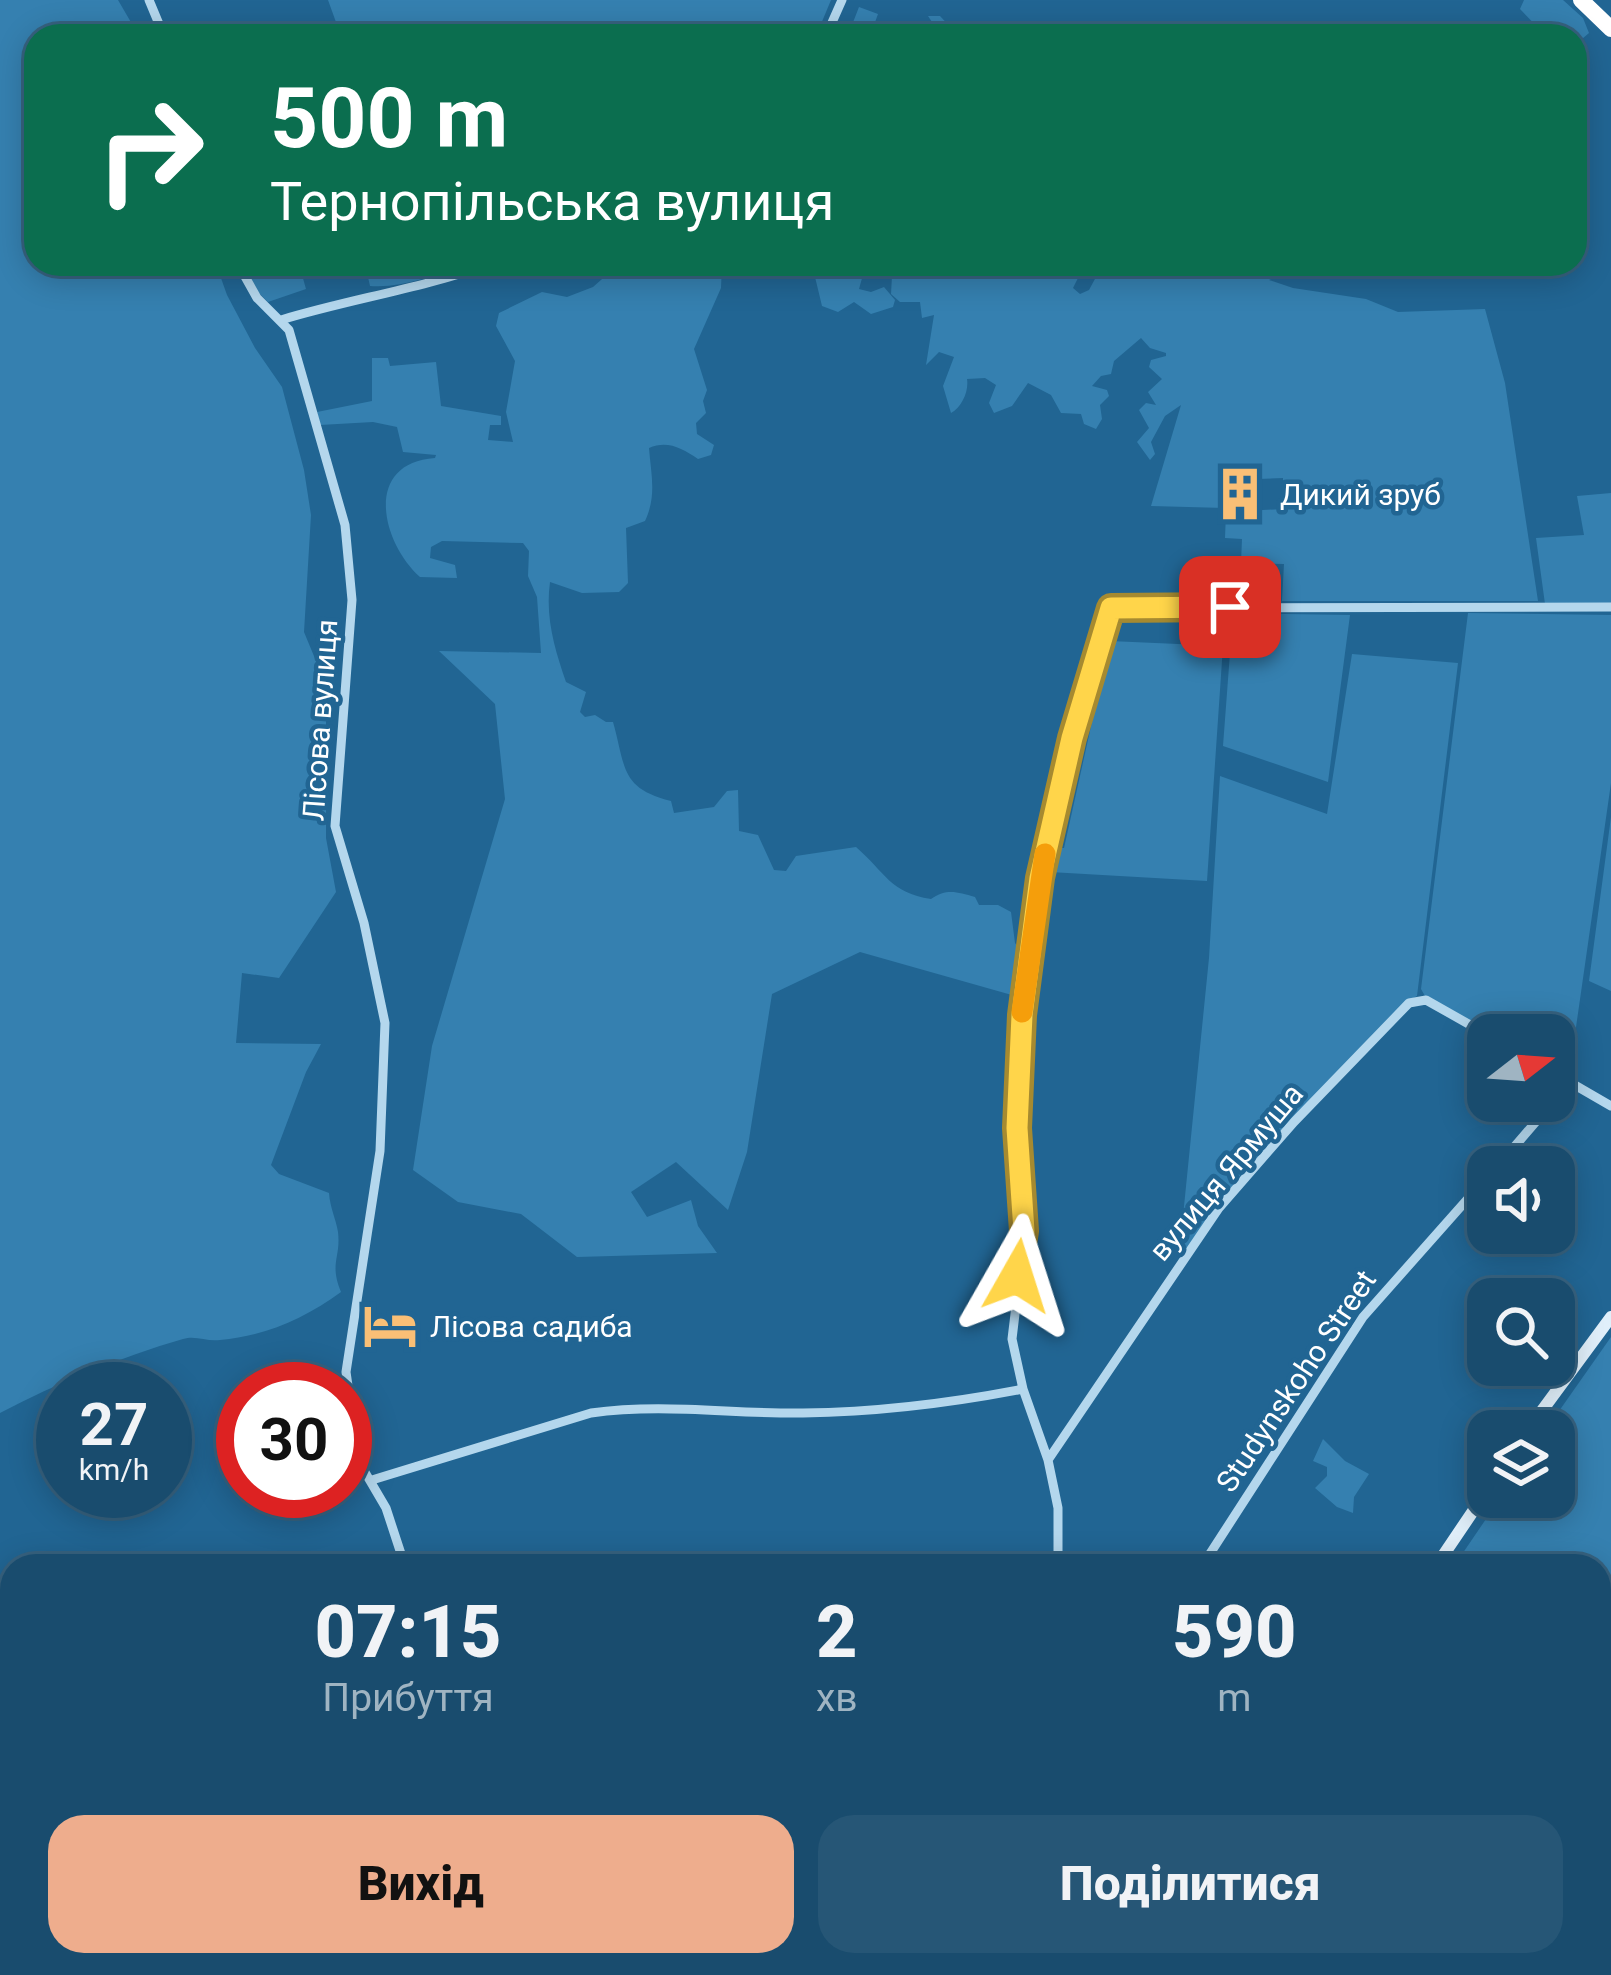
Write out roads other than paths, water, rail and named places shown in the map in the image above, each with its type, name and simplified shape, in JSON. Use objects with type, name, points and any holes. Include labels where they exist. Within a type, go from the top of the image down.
[{"type":"highway","points":[[1581,0],[1611,28]]},
{"type":"street","name":"Лісова вулиця","points":[[244,276],[256,298],[289,329],[331,469],[351,572],[335,826],[364,923],[385,1023],[380,1151],[348,1362]]},
{"type":"street","points":[[281,320],[452,276]]},
{"type":"street","points":[[1058,1554],[1058,1508],[1048,1460],[1023,1389],[1012,1339],[1024,1231],[1017,1128],[1022,1015],[1040,878],[1072,738],[1111,608],[1611,607]]},
{"type":"street","name":"вулиця Ярмуша","points":[[1048,1460],[1219,1208],[1294,1122],[1409,1003],[1426,1000],[1467,1023]]},
{"type":"street","points":[[1575,1085],[1611,1106]]},
{"type":"street","points":[[1515,1146],[1536,1122]]},
{"type":"street","name":"Studynskoho Street","points":[[1210,1554],[1363,1317],[1467,1200]]},
{"type":"street","points":[[1542,1410],[1611,1317]]},
{"type":"street","points":[[372,1480],[591,1413],[623,1408],[824,1412],[965,1401],[1023,1389]]},
{"type":"street","name":"Лісова вулиця","points":[[372,1480],[400,1554]]},
{"type":"street","points":[[1444,1554],[1468,1518]]},
{"type":"place","name":"Дикий зруб","points":[[1240,494]]},
{"type":"place","name":"Лісова садиба","points":[[390,1326]]}]
